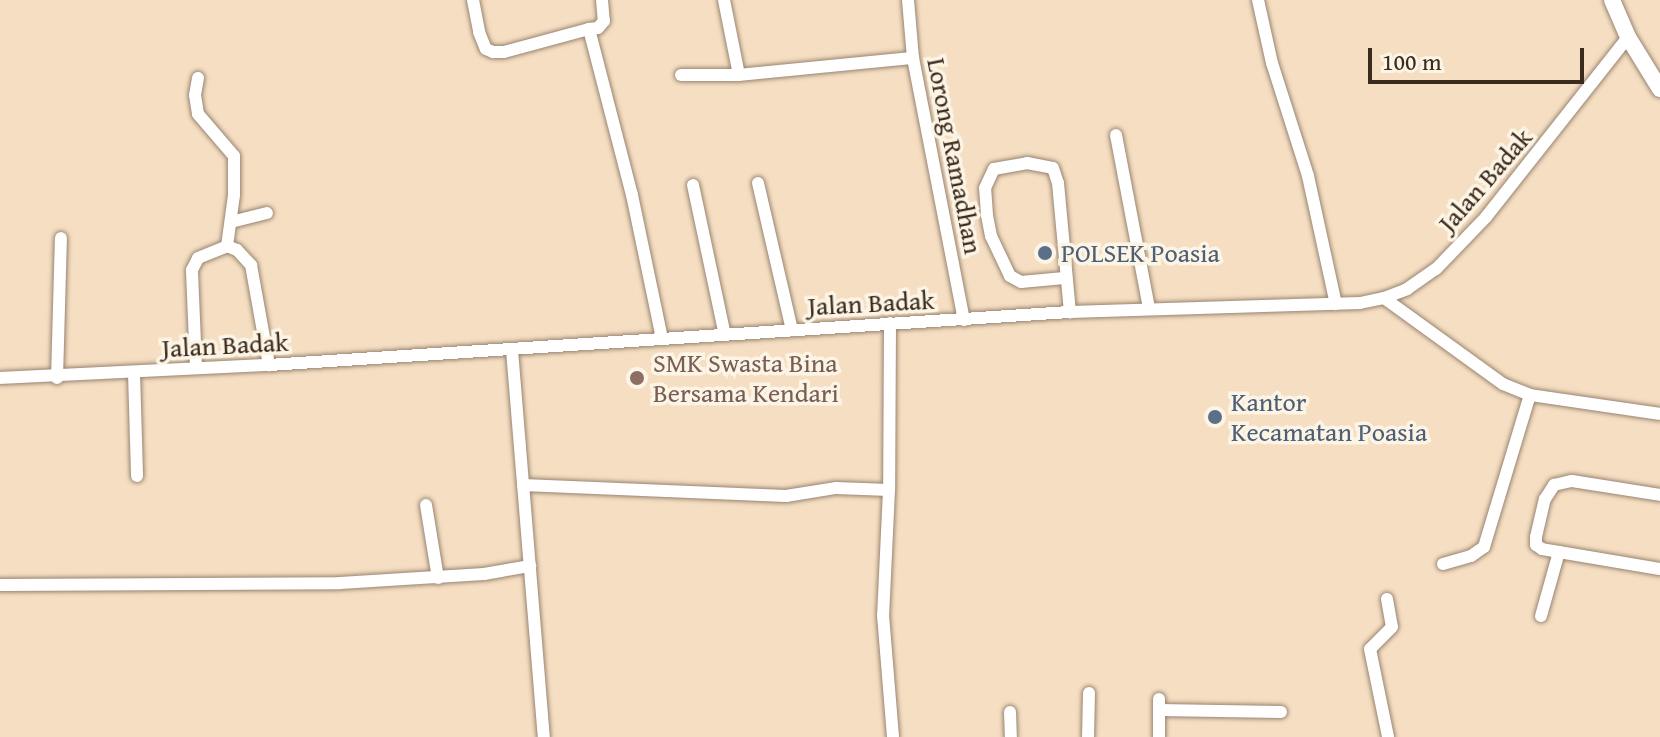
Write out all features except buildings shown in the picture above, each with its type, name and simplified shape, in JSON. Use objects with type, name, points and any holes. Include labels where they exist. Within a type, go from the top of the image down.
[{"type":"street","points":[[473,0],[479,32],[486,49],[493,52],[504,52],[598,28],[604,21],[602,0]]},
{"type":"street","points":[[724,0],[739,75]]},
{"type":"street","name":"Lorong Ramadhan","points":[[908,0],[913,58],[964,320]]},
{"type":"street","points":[[1258,0],[1272,63],[1308,176],[1336,304]]},
{"type":"street","points":[[1612,0],[1628,37],[1660,89]]},
{"type":"street","points":[[589,29],[632,195],[662,339]]},
{"type":"street","name":"Jalan Badak","points":[[0,378],[57,378],[196,367],[269,365],[1070,312],[1336,304],[1384,298],[1407,289],[1436,269],[1486,217],[1628,37]]},
{"type":"street","points":[[681,75],[739,75],[913,58]]},
{"type":"street","points":[[198,78],[195,95],[198,114],[234,156],[227,246]]},
{"type":"street","points":[[1116,135],[1149,308]]},
{"type":"street","points":[[1064,278],[1021,282],[1010,276],[991,236],[986,207],[986,182],[994,169],[1027,163],[1053,168],[1058,183],[1064,278],[1070,312]]},
{"type":"street","points":[[758,183],[792,330]]},
{"type":"street","points":[[693,185],[725,335]]},
{"type":"street","points":[[231,222],[267,213]]},
{"type":"street","points":[[57,378],[61,238]]},
{"type":"street","points":[[196,367],[192,270],[198,258],[227,246],[237,250],[251,265],[269,365]]},
{"type":"street","points":[[1384,298],[1494,378],[1530,395],[1660,414]]},
{"type":"street","points":[[890,323],[889,490],[883,615],[893,737]]},
{"type":"street","points":[[512,350],[544,737]]},
{"type":"street","points":[[134,373],[137,476]]},
{"type":"street","points":[[1443,564],[1471,556],[1484,547],[1530,395]]},
{"type":"street","points":[[1660,495],[1572,481],[1554,485],[1545,499],[1536,537],[1536,545],[1542,549],[1660,569]]},
{"type":"street","points":[[523,485],[786,496],[836,488],[889,490]]},
{"type":"street","points":[[426,505],[438,578]]},
{"type":"street","points":[[1541,616],[1559,552]]},
{"type":"street","points":[[0,585],[239,585],[438,578],[530,566]]},
{"type":"street","points":[[1387,599],[1392,627],[1370,649],[1388,737]]},
{"type":"street","points":[[1088,737],[1089,693]]},
{"type":"street","points":[[1159,737],[1159,704],[1281,712]]},
{"type":"street","points":[[1010,712],[1011,737]]},
{"type":"place","name":"POLSEK Poasia","points":[[1045,253]]},
{"type":"place","name":"SMK Swasta Bina Bersama Kendari","points":[[637,378]]},
{"type":"place","name":"Kantor Kecamatan Poasia","points":[[1215,417]]}]
